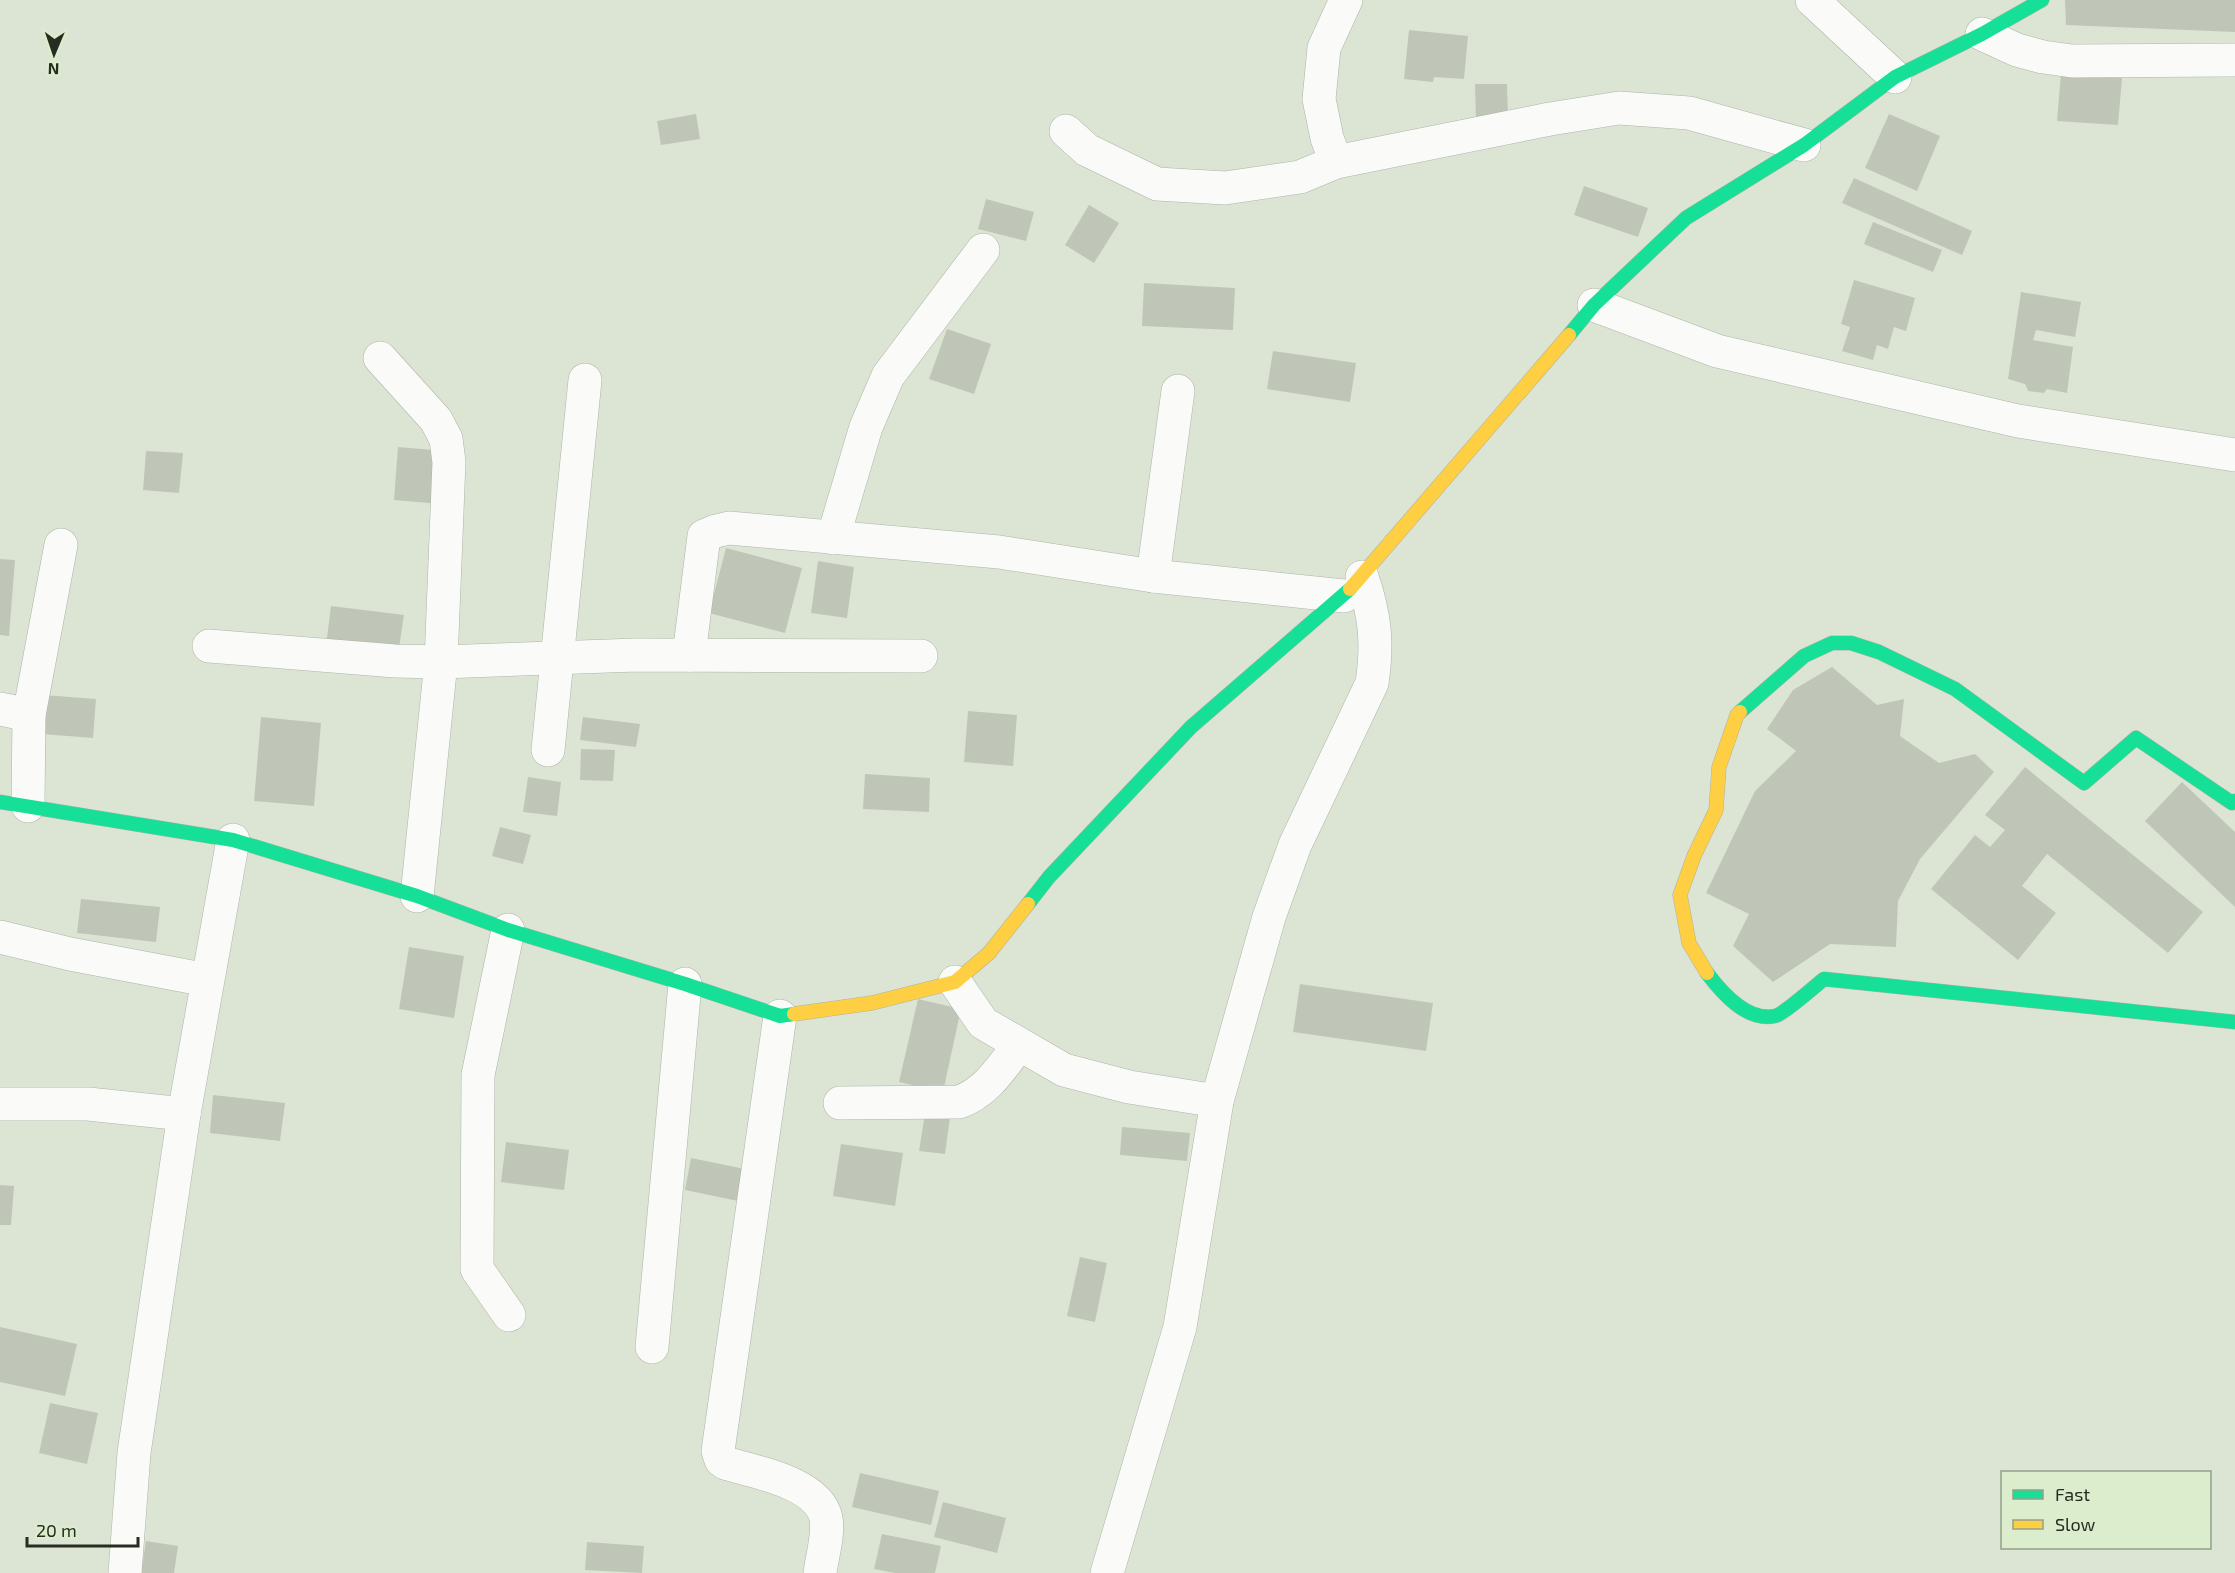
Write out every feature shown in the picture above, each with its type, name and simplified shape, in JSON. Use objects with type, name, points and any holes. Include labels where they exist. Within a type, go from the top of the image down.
[{"type":"street","points":[[1335,162],[1327,138],[1319,99],[1324,48],[1346,0]]},
{"type":"street","points":[[1812,0],[1895,77]]},
{"type":"street","points":[[61,546],[14,712],[14,804],[233,840],[417,896],[508,930],[780,1016],[872,1003],[955,982],[989,953],[1049,877],[1191,727],[1353,587],[1594,304],[1686,218],[1804,145],[1895,77],[1982,34],[2042,0]]},
{"type":"street","points":[[1982,34],[2018,50],[2043,57],[2072,61],[2235,60]]},
{"type":"street","points":[[1066,131],[1087,150],[1157,184],[1225,188],[1300,177],[1335,162],[1550,119],[1619,108],[1689,113],[1804,145]]},
{"type":"street","points":[[833,538],[866,427],[888,376],[983,250]]},
{"type":"street","points":[[1594,304],[1717,351],[2018,421],[2235,455]]},
{"type":"street","points":[[380,358],[436,420],[446,439],[449,462],[441,662],[417,896]]},
{"type":"street","points":[[548,750],[585,380]]},
{"type":"street","points":[[1153,576],[1178,391]]},
{"type":"street","points":[[689,655],[704,537],[729,528],[999,552],[1153,576],[1353,587],[1372,606],[1376,657],[1372,683],[1295,845],[1269,917],[1217,1101],[1180,1327],[1107,1573]]},
{"type":"street","points":[[2235,801],[2232,803],[2136,738],[2084,783],[1955,689],[1879,652],[1851,643],[1832,643],[1804,656],[1737,715],[1719,767],[1716,810],[1694,856],[1680,895],[1689,943],[1708,975],[1737,1005],[1755,1016],[1777,1016],[1824,979],[2235,1022]]},
{"type":"street","points":[[208,646],[395,661],[441,662],[689,655],[921,656]]},
{"type":"street","points":[[125,1573],[134,1453],[184,1113],[233,840]]},
{"type":"street","points":[[508,930],[478,1075],[477,1269],[509,1315]]},
{"type":"street","points":[[0,937],[70,954],[207,980]]},
{"type":"street","points":[[955,982],[983,1023],[1064,1070],[1129,1087],[1217,1101]]},
{"type":"street","points":[[652,1347],[684,984]]},
{"type":"street","points":[[780,1016],[718,1451],[721,1460],[725,1463],[795,1485],[821,1507],[826,1517],[827,1527],[820,1573]]},
{"type":"street","points":[[840,1103],[959,1102],[974,1097],[986,1087],[1019,1045]]},
{"type":"street","points":[[0,1104],[88,1104],[184,1113]]},
{"type":"building","points":[[2065,0],[2235,0],[2235,32],[2066,25]]},
{"type":"building","points":[[1409,30],[1468,36],[1464,79],[1434,77],[1433,82],[1404,79]]},
{"type":"building","points":[[2061,73],[2122,78],[2118,125],[2057,121]]},
{"type":"building","points":[[1475,84],[1507,84],[1508,120],[1476,121]]},
{"type":"building","points":[[696,114],[700,139],[661,145],[657,121]]},
{"type":"building","points":[[1889,114],[1940,136],[1917,191],[1865,168]]},
{"type":"building","points":[[1854,178],[1972,231],[1962,255],[1842,203]]},
{"type":"building","points":[[1584,186],[1648,208],[1638,237],[1574,215]]},
{"type":"building","points":[[986,199],[1034,212],[1026,241],[978,229]]},
{"type":"building","points":[[1089,205],[1119,223],[1094,263],[1065,245]]},
{"type":"building","points":[[1873,222],[1942,250],[1933,272],[1864,244]]},
{"type":"building","points":[[1854,280],[1915,298],[1906,331],[1894,327],[1888,349],[1877,345],[1873,360],[1842,351],[1850,327],[1841,324]]},
{"type":"building","points":[[1144,283],[1235,288],[1233,330],[1142,326]]},
{"type":"building","points":[[2021,292],[2081,302],[2075,337],[2036,330],[2033,340],[2073,347],[2067,393],[2047,389],[2044,393],[2028,391],[2025,384],[2008,379]]},
{"type":"building","points":[[947,329],[991,344],[974,394],[929,379]]},
{"type":"building","points":[[1273,351],[1356,363],[1350,402],[1267,389]]},
{"type":"building","points":[[398,447],[444,451],[440,504],[394,500]]},
{"type":"building","points":[[146,451],[183,453],[179,493],[143,490]]},
{"type":"building","points":[[726,548],[802,568],[785,633],[709,613]]},
{"type":"building","points":[[0,559],[15,560],[9,636],[0,635]]},
{"type":"building","points":[[818,561],[854,567],[847,618],[811,613]]},
{"type":"building","points":[[331,606],[404,615],[398,655],[326,646]]},
{"type":"building","points":[[1832,667],[1877,705],[1904,699],[1900,736],[1939,763],[1975,754],[1994,772],[1920,859],[1898,901],[1896,947],[1830,944],[1773,982],[1733,946],[1749,914],[1706,893],[1755,791],[1796,751],[1767,729],[1793,690]]},
{"type":"building","points":[[44,695],[96,699],[93,738],[42,734]]},
{"type":"building","points":[[968,711],[1017,715],[1013,766],[964,762]]},
{"type":"building","points":[[261,717],[321,723],[314,806],[254,801]]},
{"type":"building","points":[[583,717],[640,724],[636,747],[580,740]]},
{"type":"building","points":[[581,749],[615,750],[613,781],[580,780]]},
{"type":"building","points":[[2025,767],[2203,912],[2168,953],[2047,854],[2022,886],[2056,913],[2018,960],[1931,889],[1975,835],[1990,847],[2005,830],[1985,815]]},
{"type":"building","points":[[865,774],[930,778],[929,812],[863,809]]},
{"type":"building","points":[[528,777],[561,782],[557,816],[523,812]]},
{"type":"building","points":[[2182,782],[2235,832],[2235,907],[2145,821]]},
{"type":"building","points":[[500,827],[531,835],[523,864],[492,856]]},
{"type":"building","points":[[81,899],[160,907],[156,942],[77,933]]},
{"type":"building","points":[[409,947],[464,956],[454,1018],[399,1009]]},
{"type":"building","points":[[1300,984],[1433,1003],[1426,1051],[1293,1032]]},
{"type":"building","points":[[918,999],[961,1009],[943,1092],[899,1082]]},
{"type":"building","points":[[213,1095],[285,1103],[280,1141],[210,1133]]},
{"type":"building","points":[[926,1107],[951,1110],[945,1154],[919,1151]]},
{"type":"building","points":[[1122,1127],[1190,1133],[1187,1161],[1120,1155]]},
{"type":"building","points":[[506,1142],[569,1150],[564,1190],[501,1182]]},
{"type":"building","points":[[841,1144],[903,1153],[895,1206],[833,1196]]},
{"type":"building","points":[[691,1158],[745,1169],[738,1201],[685,1190]]},
{"type":"building","points":[[0,1185],[14,1186],[11,1225],[0,1225]]},
{"type":"building","points":[[1080,1257],[1107,1263],[1095,1322],[1067,1316]]},
{"type":"building","points":[[0,1327],[77,1344],[65,1396],[0,1382]]},
{"type":"building","points":[[50,1403],[98,1413],[87,1464],[39,1453]]},
{"type":"building","points":[[860,1473],[939,1491],[931,1525],[852,1507]]},
{"type":"building","points":[[943,1502],[1006,1518],[997,1553],[934,1537]]},
{"type":"building","points":[[882,1534],[941,1546],[935,1573],[895,1573],[874,1569]]},
{"type":"building","points":[[146,1541],[178,1546],[174,1573],[141,1573]]},
{"type":"building","points":[[587,1542],[644,1546],[642,1573],[585,1570]]},
{"type":"traffic: fast","points":[[1569,335],[1594,305],[1686,218],[1804,145],[1895,77],[1982,34],[2042,0]]},
{"type":"traffic: fast","points":[[1028,904],[1049,877],[1191,727],[1350,589]]},
{"type":"traffic: fast","points":[[1740,712],[1804,656],[1832,643],[1851,643],[1879,652],[1955,689],[2084,783],[2136,738],[2232,803],[2235,801]]},
{"type":"traffic: fast","points":[[0,802],[233,840],[417,896],[508,930],[685,984],[780,1016],[794,1014]]},
{"type":"traffic: fast","points":[[1707,973],[1736,1004],[1755,1015],[1765,1017],[1779,1014],[1824,979],[2235,1022]]},
{"type":"traffic: slow","points":[[1350,589],[1569,335]]},
{"type":"traffic: slow","points":[[1707,973],[1689,943],[1680,895],[1694,856],[1716,810],[1719,767],[1740,712]]},
{"type":"traffic: slow","points":[[794,1014],[872,1003],[955,982],[989,953],[1028,904]]}]
